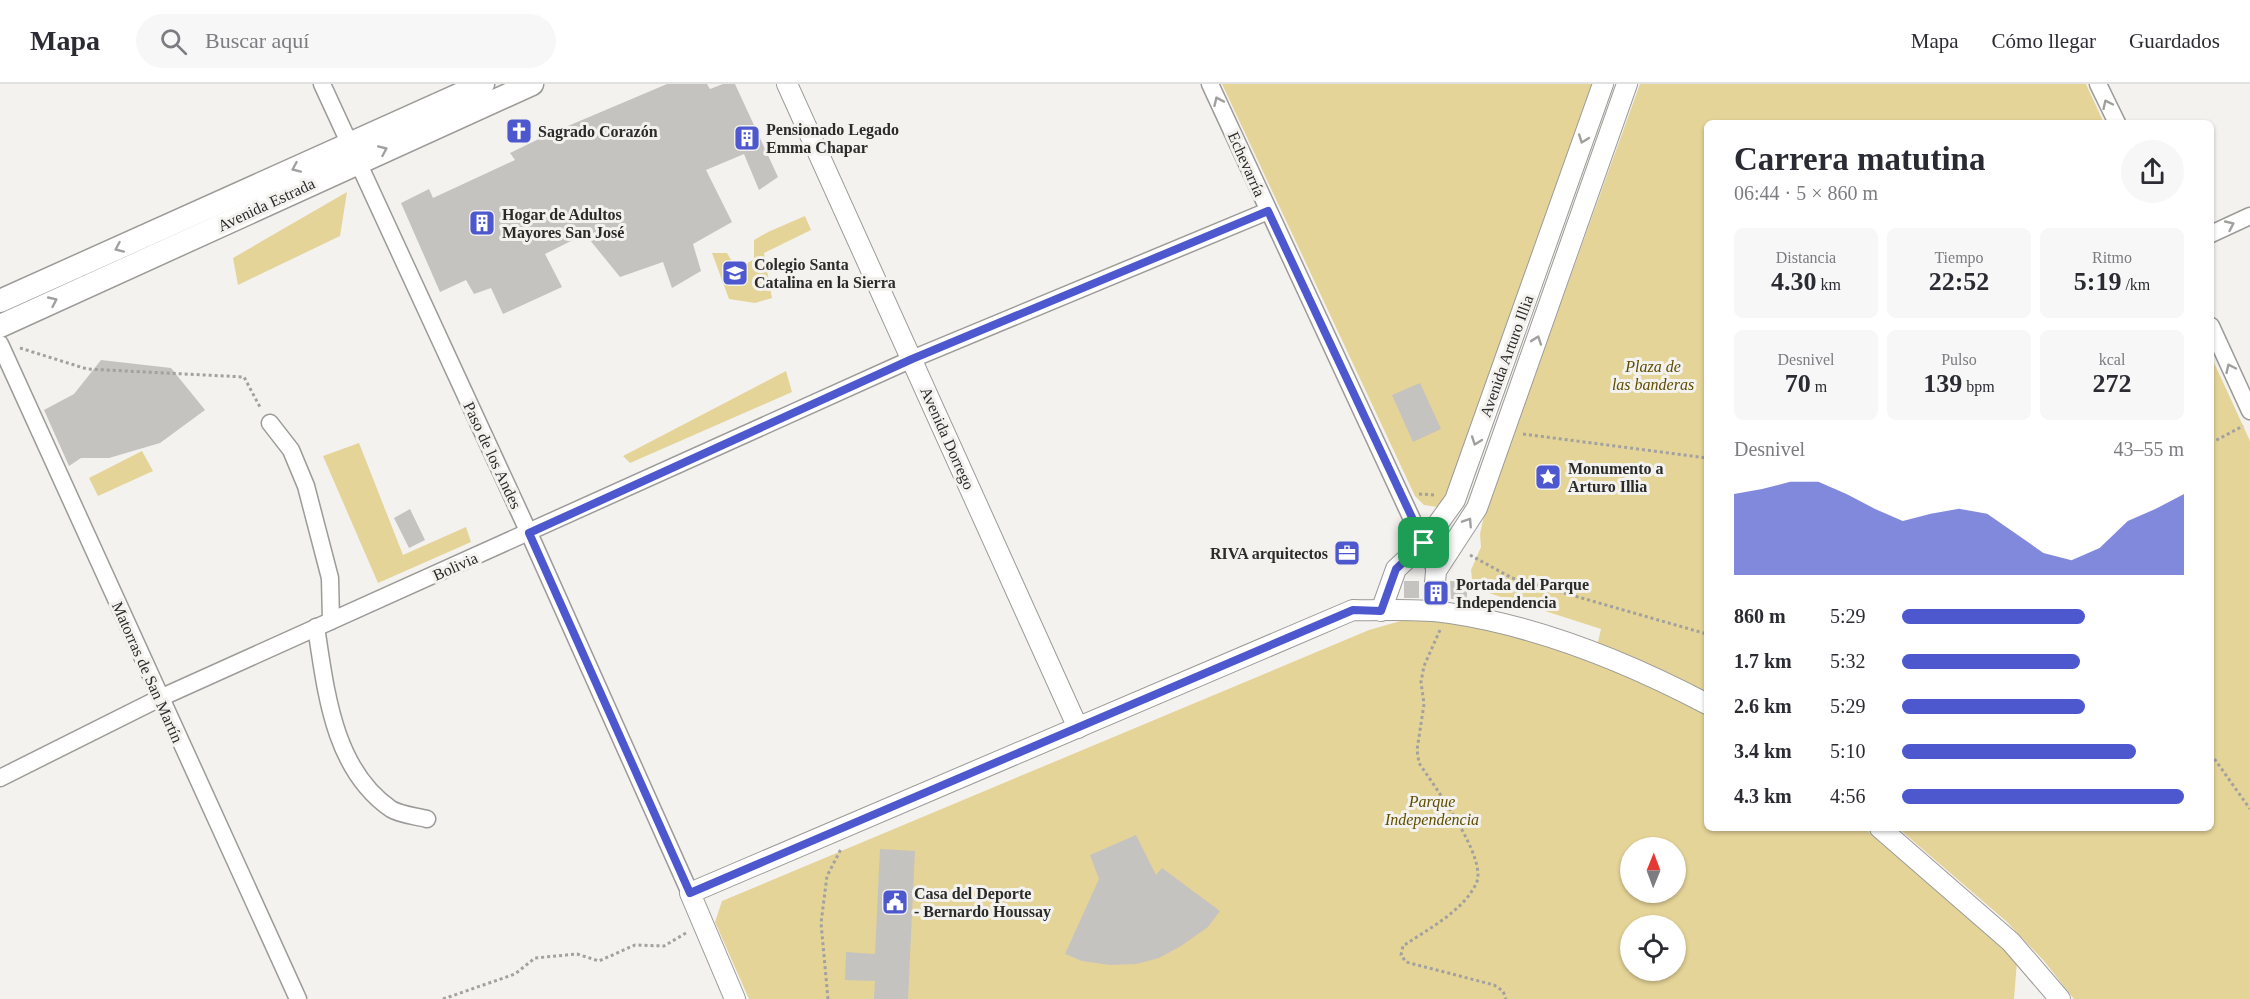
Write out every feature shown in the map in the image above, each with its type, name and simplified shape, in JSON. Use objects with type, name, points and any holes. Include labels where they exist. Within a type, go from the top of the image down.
[{"type":"main road","name":"Avenida Estrada","points":[[4,338],[483,84]]},
{"type":"main road","name":"Avenida Estrada","points":[[0,301],[354,153],[532,84]]},
{"type":"street","name":"Paso de los Andes","points":[[322,84],[529,533],[735,999]]},
{"type":"street","name":"Avenida Dorrego","points":[[787,84],[1078,728]]},
{"type":"street","name":"Echevarría","points":[[1210,84],[1424,543],[1438,595]]},
{"type":"street","name":"Avenida Arturo Illia","points":[[1381,611],[1396,569],[1424,543],[1455,500],[1603,84]]},
{"type":"street","name":"Avenida Arturo Illia","points":[[1438,595],[1477,508],[1627,84]]},
{"type":"street","points":[[2098,84],[2116,120]]},
{"type":"street","name":"Bolivia","points":[[0,778],[160,698],[912,359],[1268,211]]},
{"type":"street","points":[[2214,233],[2250,216]]},
{"type":"street","points":[[2214,333],[2250,411]]},
{"type":"street","name":"Matorras de San Martín","points":[[4,338],[160,698],[298,999]]},
{"type":"street","points":[[270,423],[291,450],[306,486],[330,578],[324,624],[328,704],[345,754],[370,790],[392,810],[427,819]]},
{"type":"street","points":[[690,893],[1353,610],[1381,611],[1438,595],[1642,673],[1704,703]]},
{"type":"street","points":[[1883,831],[2011,942],[2060,999]]},
{"type":"path","points":[[4,338],[87,369],[244,377],[270,423]]},
{"type":"path","points":[[2214,441],[2250,422]]},
{"type":"path","points":[[1518,433],[1704,458]]},
{"type":"path","points":[[1419,494],[1440,496]]},
{"type":"path","points":[[1468,554],[1512,578],[1704,633]]},
{"type":"path","points":[[1438,595],[1421,682],[1424,704],[1417,750],[1419,763],[1467,838],[1479,869],[1477,883],[1464,901],[1444,918],[1403,946],[1401,955],[1406,962],[1494,985],[1503,991],[1506,999]]},
{"type":"path","points":[[2214,758],[2250,809]]},
{"type":"path","points":[[828,999],[820,923],[827,876],[855,823]]},
{"type":"path","points":[[443,999],[515,974],[535,958],[577,954],[599,962],[635,945],[664,946],[703,924]]},
{"type":"green space","points":[[1222,84],[1595,84],[1443,503],[1437,507],[1424,505],[1415,496]]},
{"type":"green space","name":"Plaza de las banderas","points":[[1640,84],[2086,84],[2103,120],[1704,120],[1704,693],[1597,646],[1601,629],[1473,588],[1471,570],[1481,547],[1480,534],[1484,516]]},
{"type":"green space","points":[[347,192],[340,236],[238,285],[233,258]]},
{"type":"green space","points":[[805,216],[811,230],[764,253],[772,298],[755,303],[729,299],[712,253],[727,253],[737,270],[754,259],[754,240]]},
{"type":"green space","points":[[2214,363],[2250,441],[2250,999],[2074,999],[2044,961],[2007,922],[1901,831],[2214,831]]},
{"type":"green space","points":[[786,371],[792,392],[630,463],[623,456]]},
{"type":"green space","points":[[359,443],[403,555],[466,527],[471,542],[378,583],[323,456]]},
{"type":"green space","points":[[142,451],[153,471],[98,496],[89,478]]},
{"type":"green space","name":"Parque Independencia","points":[[1404,620],[1448,621],[1486,627],[1551,646],[1584,658],[1704,713],[1704,831],[1868,831],[1993,937],[2017,961],[2014,999],[749,999],[715,922],[722,901],[1369,630]]},
{"type":"building","points":[[667,84],[707,84],[710,89],[723,84],[735,84],[778,177],[759,190],[744,154],[706,170],[732,222],[693,244],[701,271],[672,288],[663,262],[620,277],[585,234],[545,254],[562,287],[503,314],[491,288],[474,294],[466,280],[440,292],[401,203],[429,189],[433,198],[515,160],[510,153],[549,134]]},
{"type":"building","points":[[101,360],[171,368],[205,410],[160,443],[109,458],[81,458],[69,466],[44,410],[74,394]]},
{"type":"building","points":[[1420,383],[1441,429],[1413,442],[1392,395]]},
{"type":"building","points":[[410,509],[425,540],[409,548],[394,518]]},
{"type":"building","points":[[1404,581],[1419,581],[1419,598],[1404,598]]},
{"type":"building","points":[[1450,581],[1467,581],[1467,599],[1451,599]]},
{"type":"building","points":[[1136,835],[1156,875],[1162,868],[1220,911],[1208,927],[1159,958],[1136,964],[1110,965],[1082,961],[1065,954],[1099,879],[1090,855]]},
{"type":"building","name":"Casa del Deporte - Bernardo Houssay","points":[[880,849],[915,851],[908,999],[874,999],[875,981],[845,980],[846,952],[875,954]]},
{"type":"place","name":"Sagrado Corazón","points":[[519,131]]},
{"type":"place","name":"Pensionado Legado Emma Chapar","points":[[747,138]]},
{"type":"place","name":"Hogar de Adultos Mayores San José","points":[[482,223]]},
{"type":"place","name":"Colegio Santa Catalina en la Sierra","points":[[735,273]]},
{"type":"place","name":"Monumento a Arturo Illia","points":[[1548,477]]},
{"type":"place","name":"RIVA arquitectos","points":[[1347,553]]},
{"type":"place","name":"Portada del Parque Independencia","points":[[1436,593]]},
{"type":"place","name":"Casa del Deporte - Bernardo Houssay","points":[[895,902]]},
{"type":"route","points":[[1268,211],[1424,543],[1396,569],[1381,611],[1353,610],[690,893],[529,533],[912,359],[1268,211]]}]
